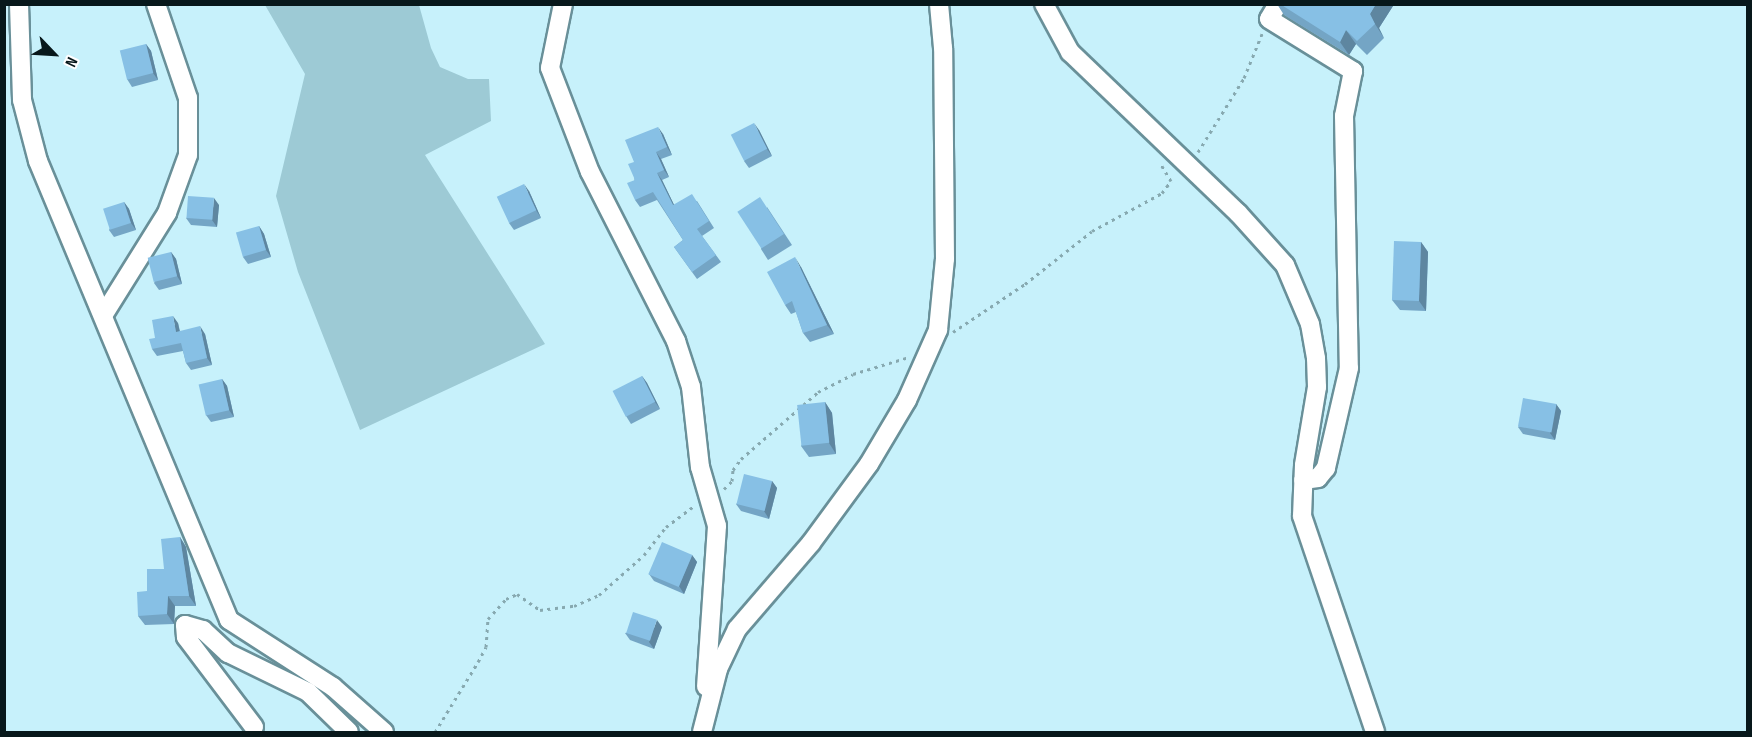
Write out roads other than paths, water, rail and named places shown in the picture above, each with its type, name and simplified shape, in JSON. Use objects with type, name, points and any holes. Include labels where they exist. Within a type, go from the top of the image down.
[{"type":"street","points":[[19,4],[22,100],[38,161],[104,314],[179,506],[230,621],[333,687],[384,732]]},
{"type":"street","points":[[104,314],[167,213],[188,154],[188,98],[156,4]]},
{"type":"street","points":[[563,4],[550,68],[590,171],[676,341],[690,387],[699,467],[717,526],[703,724]]},
{"type":"street","points":[[703,724],[718,669],[737,629],[811,543],[869,464],[907,400],[942,315],[945,278],[943,48],[939,4]]},
{"type":"street","points":[[1044,4],[1070,52],[1163,145],[1238,213],[1285,265],[1310,324],[1317,387],[1303,480],[1302,516],[1313,557],[1375,732]]},
{"type":"street","points":[[1273,12],[1353,71],[1344,116],[1349,368],[1326,468],[1318,478],[1303,480]]},
{"type":"street","points":[[254,727],[186,637],[185,625],[203,630],[228,653],[308,692],[349,732]]}]
